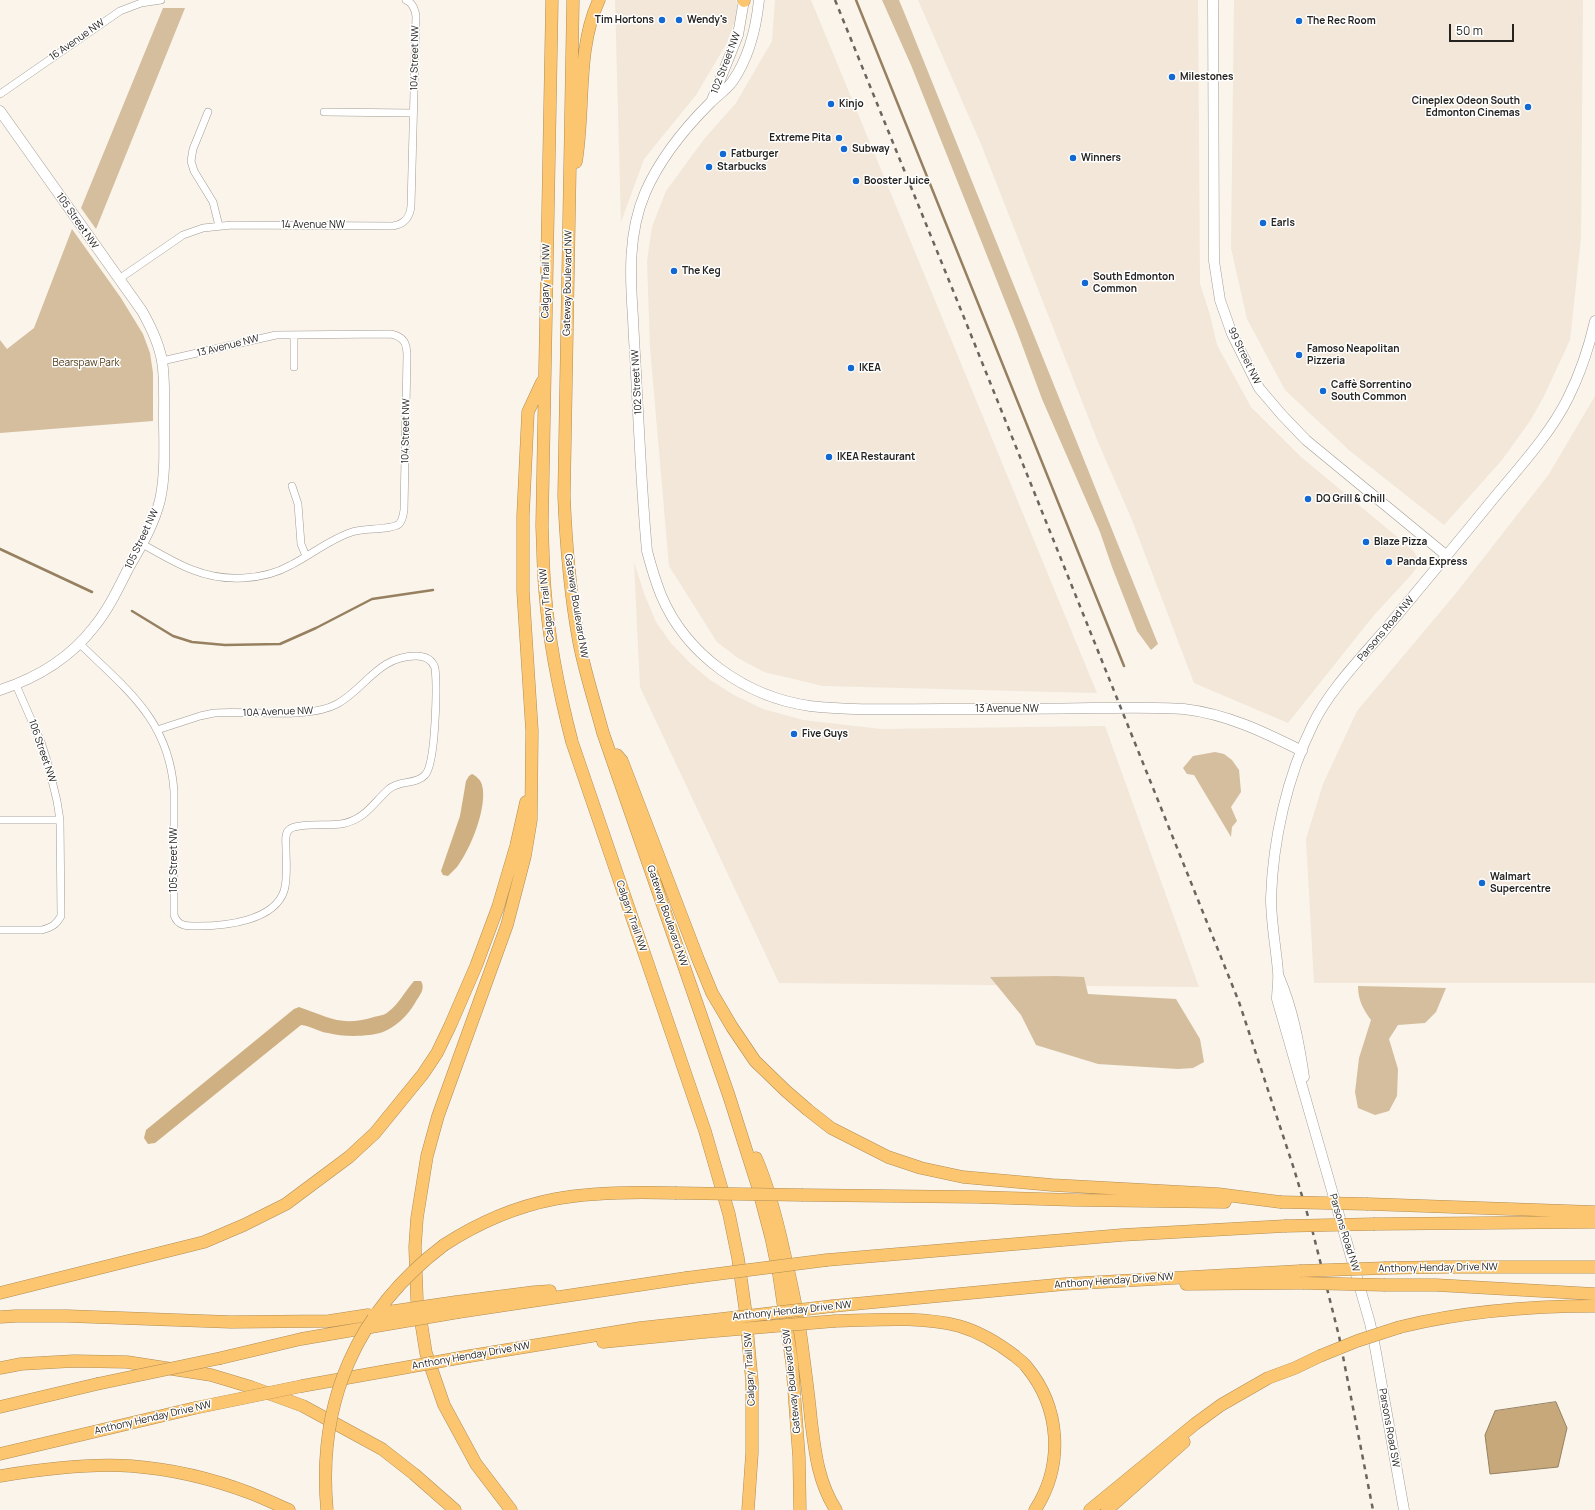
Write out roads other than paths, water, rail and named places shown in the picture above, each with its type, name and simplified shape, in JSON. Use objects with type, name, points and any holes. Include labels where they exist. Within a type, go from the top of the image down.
[{"type":"highway","name":"Calgary Trail NW","points":[[552,0],[542,526],[544,574],[552,649],[561,697],[572,742],[705,1131],[721,1182]]},
{"type":"highway","name":"Gateway Boulevard NW","points":[[573,0],[564,496],[567,549],[580,642],[591,692],[604,733],[729,1096],[757,1184]]},
{"type":"highway","points":[[569,198],[580,141],[585,52],[589,26],[599,0]]},
{"type":"highway","points":[[511,1510],[476,1464],[444,1405],[426,1353],[417,1300],[415,1247],[417,1218],[426,1156],[438,1116],[507,925],[525,856],[531,820],[531,703],[523,591],[523,516],[528,412],[545,376]]},
{"type":"highway","points":[[604,733],[622,761],[712,993],[732,1027],[755,1060],[786,1091],[831,1128],[888,1157],[921,1168],[963,1177],[1024,1183],[1218,1194],[1280,1202]]},
{"type":"highway","points":[[0,1294],[204,1242],[244,1225],[286,1204],[349,1157],[375,1133],[423,1074],[437,1053],[450,1026],[476,966],[498,906],[516,846],[532,781]]},
{"type":"highway","points":[[729,1096],[761,1170],[776,1219],[795,1300],[803,1352],[813,1441],[819,1476],[823,1487],[836,1510]]},
{"type":"highway","name":"Calgary Trail SW","points":[[721,1182],[738,1258],[748,1335],[752,1382],[752,1453],[748,1510]]},
{"type":"highway","name":"Gateway Boulevard SW","points":[[757,1184],[775,1255],[788,1333],[796,1418],[800,1510]]},
{"type":"highway","points":[[327,1510],[325,1464],[327,1436],[332,1410],[346,1368],[373,1318],[423,1261],[444,1245],[467,1230],[499,1215],[524,1206],[554,1198],[589,1193],[976,1197],[1074,1200],[1368,1204],[1595,1212]]},
{"type":"highway","points":[[0,1407],[97,1384],[221,1358],[370,1321],[457,1307],[827,1260],[1114,1235],[1285,1226],[1595,1222]]},
{"type":"highway","name":"Anthony Henday Drive NW","points":[[0,1454],[195,1408],[302,1386],[520,1347],[596,1342],[833,1306],[981,1291],[1126,1280],[1301,1277],[1386,1268],[1595,1267]]},
{"type":"highway","points":[[1301,1277],[1385,1285],[1444,1286],[1595,1294]]},
{"type":"highway","points":[[1090,1510],[1200,1420],[1221,1405],[1268,1378],[1357,1341],[1400,1327],[1466,1314],[1547,1306],[1595,1306]]},
{"type":"highway","points":[[0,1317],[66,1316],[231,1322],[370,1321]]},
{"type":"highway","points":[[704,1326],[835,1321],[924,1320],[960,1326],[986,1336],[1026,1365],[1038,1383],[1050,1407],[1055,1431],[1055,1456],[1049,1482],[1035,1510]]},
{"type":"highway","points":[[0,1368],[21,1364],[74,1361],[127,1362],[210,1375],[251,1387],[302,1406],[382,1449],[414,1474],[455,1510]]},
{"type":"highway","points":[[1107,1510],[1183,1443],[1220,1415],[1295,1368]]},
{"type":"highway","points":[[0,1476],[54,1468],[130,1466],[167,1471],[213,1482],[250,1493],[289,1510]]},
{"type":"street","name":"16 Avenue NW","points":[[0,94],[109,17],[130,6],[161,0]]},
{"type":"street","name":"102 Street NW","points":[[711,102],[738,35],[744,0]]},
{"type":"street","name":"102 Street NW","points":[[714,665],[693,645],[672,615],[661,596],[647,550],[632,314],[632,237],[637,214],[644,194],[664,156],[678,138],[711,102],[731,84],[740,71],[755,31],[759,0]]},
{"type":"street","name":"99 Street NW","points":[[1213,0],[1214,261],[1220,300],[1232,334],[1259,388],[1306,440],[1447,556]]},
{"type":"street","name":"104 Street NW","points":[[406,220],[409,217],[411,206],[416,16],[409,2]]},
{"type":"street","name":"105 Street NW","points":[[0,111],[142,311],[156,338],[162,361],[164,478],[155,516],[142,544],[105,611],[80,644],[136,698],[147,712],[157,730],[169,762],[173,783],[174,910],[178,922]]},
{"type":"street","points":[[208,112],[193,149],[191,161],[194,171],[213,202],[219,226]]},
{"type":"street","points":[[324,112],[413,113]]},
{"type":"street","name":"14 Avenue NW","points":[[119,279],[183,235],[203,228],[219,226],[393,226],[406,220]]},
{"type":"street","name":"Parsons Road NW","points":[[1375,1346],[1361,1290],[1311,1119],[1296,1029],[1288,998],[1278,974],[1272,930],[1271,899],[1276,847],[1284,806],[1302,751],[1313,724],[1329,698],[1447,556],[1537,444],[1559,413],[1568,400],[1578,376],[1595,321]]},
{"type":"street","name":"13 Avenue NW","points":[[162,361],[257,338],[276,335],[390,334],[404,339]]},
{"type":"street","points":[[294,335],[294,367]]},
{"type":"street","name":"104 Street NW","points":[[306,556],[346,534],[362,529],[392,527],[400,523],[403,515],[404,502],[407,356],[404,339]]},
{"type":"street","points":[[142,544],[193,570],[225,577],[251,577],[268,575],[279,571],[306,556],[301,544],[298,504],[292,486]]},
{"type":"street","points":[[0,690],[16,685],[53,665],[80,644]]},
{"type":"street","name":"10A Avenue NW","points":[[157,730],[214,713],[307,712],[324,709],[343,700],[376,670],[404,657],[425,657],[431,660],[436,673],[433,743],[430,764],[425,776],[415,781],[398,784],[390,788],[368,811],[349,822],[335,825],[297,826],[290,828],[286,835],[286,879],[284,889],[279,900],[265,912],[240,922],[222,925],[185,925],[178,922]]},
{"type":"street","name":"13 Avenue NW","points":[[714,665],[749,688],[787,701],[809,706],[917,709],[1184,709],[1207,712],[1228,718],[1302,751]]},
{"type":"street","name":"106 Street NW","points":[[0,930],[42,930],[56,924],[60,916],[60,820],[55,791],[41,742],[16,685]]},
{"type":"street","points":[[0,820],[60,820]]},
{"type":"street","name":"Parsons Road SW","points":[[1375,1346],[1404,1510]]},
{"type":"waterway","points":[[856,0],[1124,666]]},
{"type":"waterway","points":[[0,549],[92,592]]},
{"type":"waterway","points":[[132,611],[173,636],[192,642],[225,645],[280,644],[316,628],[372,599],[433,590]]},
{"type":"railway","points":[[835,0],[1239,1002],[1294,1169],[1313,1233],[1339,1336],[1373,1510]]},
{"type":"place","name":"Tim Hortons","points":[[662,20]]},
{"type":"place","name":"Wendy's","points":[[679,20]]},
{"type":"place","name":"The Rec Room","points":[[1299,21]]},
{"type":"place","name":"Milestones","points":[[1172,77]]},
{"type":"place","name":"Kinjo","points":[[831,104]]},
{"type":"place","name":"Cineplex Odeon South Edmonton Cinemas","points":[[1528,107]]},
{"type":"place","name":"Extreme Pita","points":[[839,138]]},
{"type":"place","name":"Subway","points":[[844,149]]},
{"type":"place","name":"Fatburger","points":[[723,154]]},
{"type":"place","name":"Winners","points":[[1073,158]]},
{"type":"place","name":"Starbucks","points":[[709,167]]},
{"type":"place","name":"Booster Juice","points":[[856,181]]},
{"type":"place","name":"Earls","points":[[1263,223]]},
{"type":"place","name":"The Keg","points":[[674,271]]},
{"type":"place","name":"South Edmonton Common","points":[[1085,283]]},
{"type":"place","name":"Famoso Neapolitan Pizzeria","points":[[1299,355]]},
{"type":"place","name":"IKEA","points":[[851,368]]},
{"type":"place","name":"Caffè Sorrentino South Common","points":[[1323,391]]},
{"type":"place","name":"IKEA Restaurant","points":[[829,457]]},
{"type":"place","name":"DQ Grill & Chill","points":[[1308,499]]},
{"type":"place","name":"Blaze Pizza","points":[[1366,542]]},
{"type":"place","name":"Panda Express","points":[[1389,562]]},
{"type":"place","name":"Five Guys","points":[[794,734]]},
{"type":"place","name":"Walmart Supercentre","points":[[1482,883]]},
{"type":"park label","name":"Bearspaw Park","points":[[86,363]]}]
